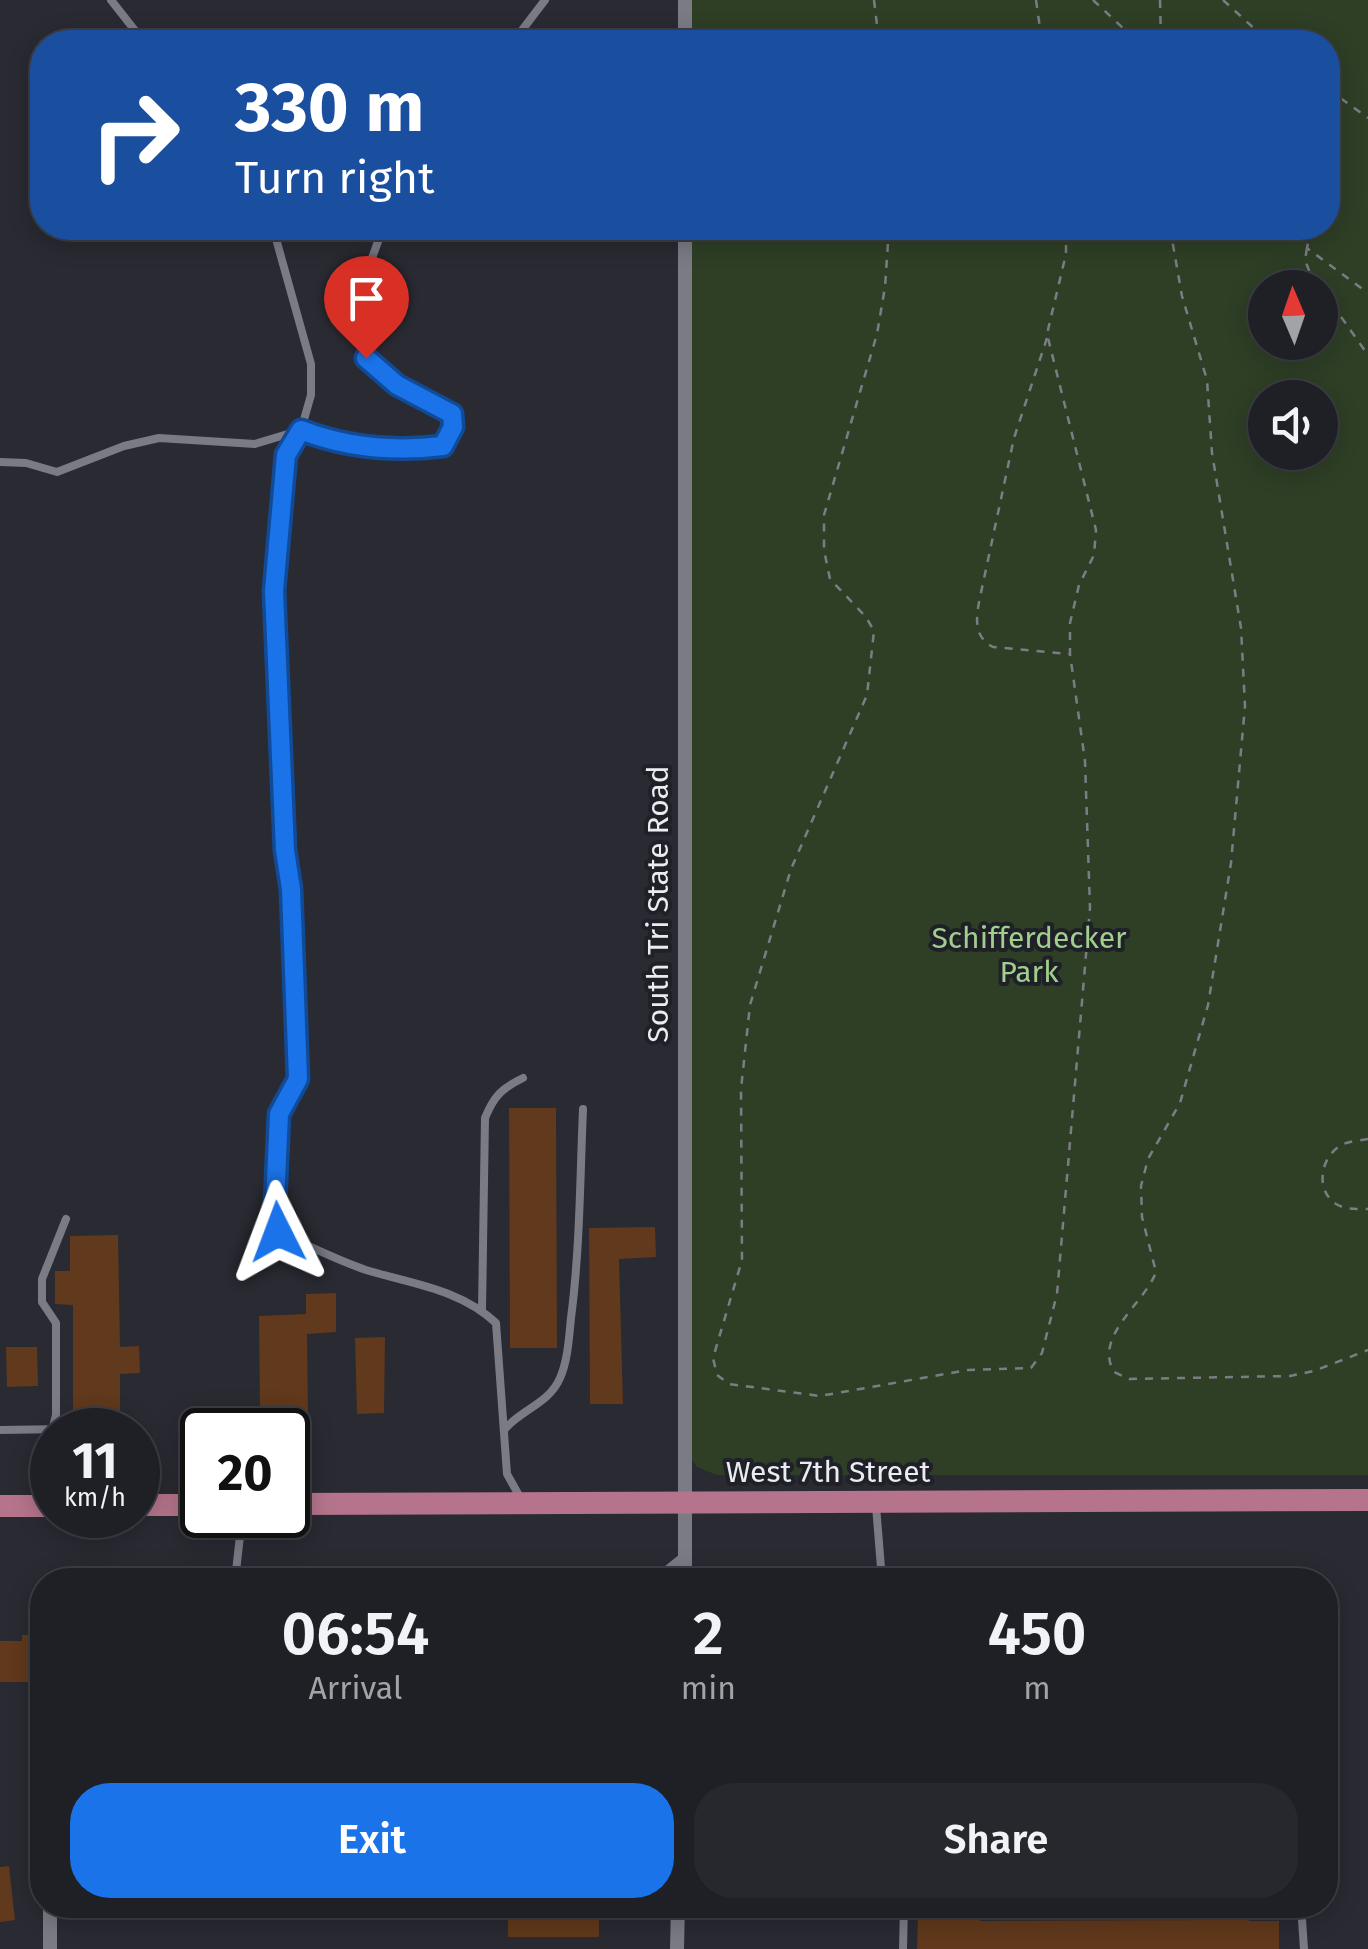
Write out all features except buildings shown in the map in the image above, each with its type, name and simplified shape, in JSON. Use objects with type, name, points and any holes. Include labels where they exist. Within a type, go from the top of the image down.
[{"type":"main road","name":"West 7th Street","points":[[310,1504],[1368,1500]]},
{"type":"main road","points":[[0,1506],[30,1506]]},
{"type":"street","points":[[684,0],[685,30]]},
{"type":"street","name":"South Tri State Road","points":[[685,240],[685,1568]]},
{"type":"street","points":[[50,1918],[50,1949]]},
{"type":"street","points":[[678,1918],[678,1949]]},
{"type":"lane","points":[[111,0],[135,30]]},
{"type":"lane","points":[[522,30],[545,0]]},
{"type":"lane","points":[[277,240],[311,364],[311,395],[301,430],[286,455],[274,591],[298,1079],[279,1114],[275,1203],[278,1232],[368,1270],[417,1282],[482,1310],[496,1324],[507,1474],[523,1503]]},
{"type":"lane","points":[[0,462],[26,463],[57,472],[124,446],[159,438],[255,444],[301,430],[365,448],[414,450],[443,446],[453,427],[452,414],[397,385],[366,358],[354,307],[379,240]]},
{"type":"lane","points":[[482,1310],[485,1118],[493,1098],[524,1078]]},
{"type":"lane","points":[[504,1430],[511,1420],[547,1397],[560,1380],[566,1356],[574,1291],[583,1108]]},
{"type":"lane","points":[[56,1408],[56,1323],[42,1302],[42,1279],[66,1220]]},
{"type":"lane","points":[[0,1430],[30,1430]]},
{"type":"lane","points":[[875,1502],[881,1568]]},
{"type":"lane","points":[[236,1568],[240,1538]]},
{"type":"lane","points":[[669,1568],[685,1555]]},
{"type":"lane","points":[[903,1949],[904,1918]]},
{"type":"lane","points":[[1302,1918],[1304,1949]]},
{"type":"path","points":[[874,0],[878,30]]},
{"type":"path","points":[[1036,0],[1040,30]]},
{"type":"path","points":[[1093,0],[1125,30]]},
{"type":"path","points":[[1160,0],[1161,30]]},
{"type":"path","points":[[1223,0],[1256,30]]},
{"type":"path","points":[[1340,98],[1368,118]]},
{"type":"path","points":[[889,240],[877,334],[824,516],[824,550],[830,579],[866,617],[874,632],[869,679],[862,711],[780,899],[750,1005],[741,1072],[742,1260],[713,1358],[717,1375],[729,1384],[802,1395],[841,1394],[968,1370],[1032,1368],[1042,1354],[1061,1269],[1089,925],[1086,760],[1070,654],[1070,623],[1074,600],[1094,554],[1096,530],[1048,336]]},
{"type":"path","points":[[1066,240],[1048,336],[1014,438],[977,627],[984,642],[993,647],[1070,654]]},
{"type":"path","points":[[1172,240],[1185,306],[1207,380],[1212,453],[1241,628],[1245,726],[1231,863],[1208,1005],[1180,1102],[1148,1159],[1141,1186],[1142,1217],[1156,1272],[1115,1334],[1108,1359],[1114,1372],[1130,1379],[1290,1376],[1368,1350]]},
{"type":"path","points":[[1308,240],[1305,260],[1310,273],[1368,355]]},
{"type":"path","points":[[1307,248],[1368,293]]},
{"type":"path","points":[[1368,1139],[1337,1148],[1325,1164],[1322,1183],[1327,1195],[1339,1205],[1368,1208]]},
{"type":"green space","name":"Schifferdecker Park","points":[[690,0],[1368,0],[1368,1475],[717,1475],[697,1467],[691,1459],[690,240],[1340,240],[1340,30],[690,30]]},
{"type":"route","points":[[278,1232],[275,1203],[279,1114],[298,1079],[274,591],[286,455],[301,430],[365,448],[414,450],[443,446],[453,427],[452,414],[397,385],[366,358]]}]
